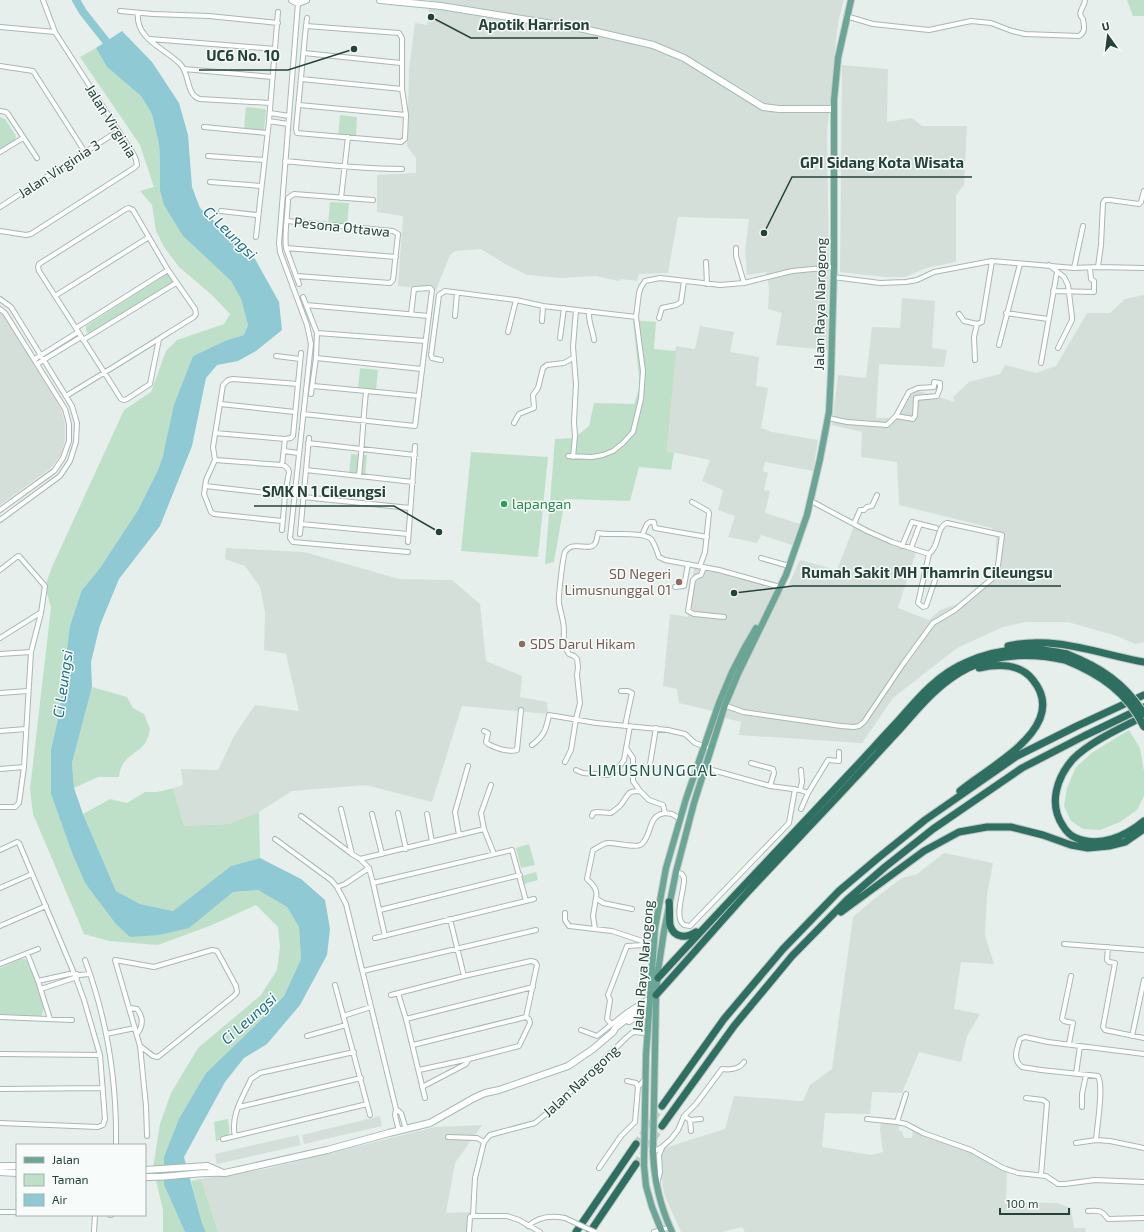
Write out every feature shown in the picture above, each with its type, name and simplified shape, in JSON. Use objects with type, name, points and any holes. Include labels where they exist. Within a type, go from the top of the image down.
[{"type":"highway","points":[[654,977],[706,925],[921,696],[935,682],[949,672],[966,662],[1009,645],[1030,642],[1055,643],[1091,649],[1142,662]]},
{"type":"highway","points":[[986,654],[1006,650],[1030,648],[1051,650],[1103,678],[1130,704],[1144,727]]},
{"type":"highway","points":[[649,999],[939,687],[952,677],[969,668],[988,661],[1006,656],[1030,655],[1066,657],[1086,661],[1106,673],[1136,700],[1144,715],[1093,744],[1074,758],[1065,769],[1055,795],[1056,808],[1060,821],[1067,831],[1076,838],[1091,841],[1108,840],[1122,836],[1144,821]]},
{"type":"highway","points":[[662,1106],[724,1019],[783,949],[839,891],[971,782],[1014,751],[1026,741],[1035,729],[1041,717],[1043,705],[1042,697],[1038,687],[1023,671],[1009,666],[993,665],[978,668],[952,677]]},
{"type":"highway","points":[[925,820],[1017,756],[1144,695]]},
{"type":"highway","points":[[662,1126],[734,1026],[792,956],[847,900],[885,867],[933,829],[1022,768],[1144,708]]},
{"type":"highway","points":[[820,927],[924,851],[959,832],[987,827],[1011,827],[1043,835],[1071,845],[1088,848],[1109,846],[1125,842],[1144,829]]},
{"type":"highway","points":[[669,902],[670,925],[677,935],[683,937],[690,936],[706,925]]},
{"type":"highway","points":[[576,1232],[636,1144]]},
{"type":"highway","points":[[590,1232],[636,1164]]},
{"type":"main road","name":"Jalan Raya Narogong","points":[[654,977],[655,928],[666,868],[680,819],[704,746],[722,704],[738,674],[789,566],[807,516],[819,465],[828,418],[830,386],[834,267],[834,109],[838,58],[846,16],[851,0]]},
{"type":"main road","name":"Jalan Raya Narogong","points":[[662,1231],[652,1207],[646,1186],[644,1165],[646,1055],[649,999],[676,872],[722,704]]},
{"type":"main road","points":[[646,1055],[645,1015],[649,999],[648,943],[655,928]]},
{"type":"main road","name":"Jalan Raya Narogong","points":[[649,999],[653,1152],[656,1188],[671,1229]]},
{"type":"street","name":"Jalan Virginia","points":[[0,232],[26,235],[31,234],[134,168],[136,165],[136,160],[55,32],[43,0]]},
{"type":"street","points":[[292,0],[298,3],[306,0]]},
{"type":"street","points":[[380,0],[441,6],[584,29],[636,41],[684,58],[763,107],[779,109],[834,109]]},
{"type":"street","points":[[846,16],[873,24],[929,30],[971,21],[991,23],[1024,34],[1079,36],[1084,30],[1083,19],[1080,12],[1085,0]]},
{"type":"street","points":[[298,3],[279,242],[280,252],[307,325],[311,344],[289,535],[292,542],[408,552]]},
{"type":"street","points":[[120,11],[209,16],[278,23]]},
{"type":"street","points":[[256,237],[257,215],[270,113],[278,12]]},
{"type":"street","points":[[138,13],[137,19],[142,31],[149,39],[180,63],[184,69],[192,93],[197,98],[270,103]]},
{"type":"street","points":[[306,26],[399,33],[402,38],[402,88],[406,115],[404,141],[401,142],[297,133],[296,129],[299,105],[301,79],[304,53],[306,26],[307,18]]},
{"type":"street","points":[[0,27],[55,32]]},
{"type":"street","points":[[149,39],[275,49]]},
{"type":"street","points":[[304,53],[401,62]]},
{"type":"street","points":[[0,66],[33,71],[85,152]]},
{"type":"street","points":[[184,69],[272,77]]},
{"type":"street","points":[[301,79],[402,88]]},
{"type":"street","points":[[299,105],[406,115]]},
{"type":"street","points":[[0,111],[7,113],[37,158]]},
{"type":"street","points":[[270,113],[289,116]]},
{"type":"street","points":[[269,121],[288,124]]},
{"type":"street","points":[[204,127],[267,133]]},
{"type":"street","name":"Jalan Virginia 3","points":[[0,207],[118,131]]},
{"type":"street","points":[[341,198],[348,137]]},
{"type":"street","points":[[0,152],[24,138]]},
{"type":"street","points":[[208,156],[264,160]]},
{"type":"street","points":[[285,161],[345,168],[402,169]]},
{"type":"street","points":[[210,182],[261,186]]},
{"type":"street","points":[[1098,267],[1101,246],[1103,203],[1105,200],[1110,200],[1139,204],[1144,191]]},
{"type":"street","points":[[299,284],[286,248],[285,232],[288,198],[294,194],[373,200]]},
{"type":"street","points":[[66,396],[104,373],[159,338],[194,317],[196,314],[195,309],[168,270],[133,210],[129,208],[46,260],[38,267],[55,296],[104,373],[121,399],[127,399],[150,384],[159,338]]},
{"type":"street","points":[[221,211],[257,215]]},
{"type":"street","name":"Pesona Ottawa","points":[[287,222],[395,231],[398,236],[392,282],[388,283],[297,276]]},
{"type":"street","points":[[1074,268],[1083,226]]},
{"type":"street","points":[[55,296],[149,236]]},
{"type":"street","name":"Pesona Ottawa","points":[[286,248],[396,257]]},
{"type":"street","points":[[736,248],[736,256],[744,283]]},
{"type":"street","points":[[833,276],[880,283],[906,282],[917,280],[934,272],[992,261],[1074,268],[1144,268]]},
{"type":"street","points":[[975,360],[974,337],[977,324],[983,320],[992,261]]},
{"type":"street","points":[[706,262],[707,284]]},
{"type":"street","points":[[999,345],[1006,313],[1020,264]]},
{"type":"street","points":[[1049,265],[1064,277],[1070,292],[1072,320],[1058,348]]},
{"type":"street","points":[[576,310],[573,358],[576,384],[574,422],[575,436],[570,457],[603,455],[613,451],[633,432],[641,399],[643,371],[636,317],[641,287],[645,282],[660,278],[720,285],[744,283],[792,271],[834,267]]},
{"type":"street","points":[[1053,291],[1094,292],[1094,280],[1091,279],[1090,268]]},
{"type":"street","points":[[36,362],[77,330],[168,270]]},
{"type":"street","points":[[1041,363],[1057,272]]},
{"type":"street","points":[[659,318],[662,308],[681,302],[684,281]]},
{"type":"street","points":[[42,357],[82,338],[176,282]]},
{"type":"street","points":[[303,414],[363,422],[416,426],[432,292],[430,288],[414,289],[411,314]]},
{"type":"street","points":[[441,360],[432,358],[431,355],[439,295],[441,292],[448,291],[516,300],[543,306],[636,317]]},
{"type":"street","points":[[455,316],[457,293]]},
{"type":"street","points":[[303,297],[317,333],[316,358],[311,394]]},
{"type":"street","points":[[0,299],[11,307],[72,406],[77,423],[76,442],[70,461],[60,476],[0,520]]},
{"type":"street","points":[[508,332],[516,300]]},
{"type":"street","points":[[306,305],[429,316]]},
{"type":"street","points":[[542,321],[543,306]]},
{"type":"street","points":[[560,338],[564,308]]},
{"type":"street","points":[[0,309],[5,312],[65,409],[69,424],[69,441],[63,458],[54,471],[0,510]]},
{"type":"street","points":[[589,311],[589,324],[594,340]]},
{"type":"street","points":[[1006,313],[1048,319]]},
{"type":"street","points":[[959,314],[964,321],[977,324]]},
{"type":"street","points":[[317,333],[425,341]]},
{"type":"street","points":[[215,433],[285,439],[291,438],[293,436],[301,354]]},
{"type":"street","points":[[276,356],[300,359]]},
{"type":"street","points":[[316,358],[422,369]]},
{"type":"street","points":[[514,423],[519,414],[534,408],[533,395],[538,388],[543,368],[547,365],[564,363],[573,358]]},
{"type":"street","points":[[282,521],[214,514],[211,512],[204,494],[206,480],[215,460],[213,447],[223,385],[228,380],[233,379],[298,384]]},
{"type":"street","points":[[828,418],[847,422],[887,425],[896,416],[909,392],[918,388],[934,387],[935,382],[940,383],[937,396],[916,398],[915,416],[913,419],[896,416]]},
{"type":"street","points":[[313,386],[419,396]]},
{"type":"street","points":[[359,476],[366,392]]},
{"type":"street","points":[[220,404],[295,412]]},
{"type":"street","points":[[300,534],[308,438]]},
{"type":"street","points":[[282,465],[285,439]]},
{"type":"street","points":[[308,443],[415,455]]},
{"type":"street","points":[[408,542],[416,446]]},
{"type":"street","points":[[284,452],[298,453]]},
{"type":"street","points":[[215,460],[286,466],[289,472],[285,495],[282,530]]},
{"type":"street","points":[[306,470],[413,482]]},
{"type":"street","points":[[205,486],[285,495]]},
{"type":"street","points":[[854,524],[860,510],[864,510],[867,506],[872,506],[877,495]]},
{"type":"street","points":[[303,497],[410,508]]},
{"type":"street","points":[[692,502],[708,511],[707,537],[701,575],[696,576],[693,580],[688,611],[694,614],[724,617]]},
{"type":"street","points":[[811,502],[902,546],[929,554]]},
{"type":"street","points":[[642,535],[647,524],[654,522],[655,528],[707,537]]},
{"type":"street","points":[[902,546],[912,522],[936,528]]},
{"type":"street","points":[[722,704],[743,712],[841,726],[859,726],[864,722],[933,623],[955,610],[997,573],[1002,535],[990,534],[947,523],[943,525],[940,529],[937,544],[933,552],[929,554],[918,603],[923,607],[926,606],[935,580]]},
{"type":"street","points":[[301,524],[408,534]]},
{"type":"street","points":[[912,548],[920,524]]},
{"type":"street","points":[[565,762],[571,750],[580,703],[577,675],[578,660],[569,654],[564,647],[564,623],[558,596],[563,556],[566,550],[571,547],[591,547],[594,545],[598,533],[605,535],[642,535],[653,541],[659,557],[665,560],[702,566],[744,576],[780,587]]},
{"type":"street","points":[[0,570],[20,556],[45,586],[41,613],[31,652],[24,767],[19,803],[15,807],[0,807]]},
{"type":"street","points":[[762,558],[789,566]]},
{"type":"street","points":[[676,587],[684,586],[688,564]]},
{"type":"street","points":[[0,638],[41,613]]},
{"type":"street","points":[[0,654],[31,652]]},
{"type":"street","points":[[0,693],[28,691]]},
{"type":"street","points":[[621,691],[628,691],[632,693],[624,726]]},
{"type":"street","points":[[484,731],[488,733],[486,742],[488,744],[501,750],[517,750],[521,710]]},
{"type":"street","points":[[532,745],[546,729],[549,715],[596,723],[656,728],[685,734],[695,743],[711,748]]},
{"type":"street","points":[[576,770],[583,773],[612,774],[622,764],[630,726]]},
{"type":"street","points":[[650,764],[656,728]]},
{"type":"street","points":[[0,731],[26,729]]},
{"type":"street","points":[[626,748],[633,758],[633,781],[649,800],[663,805],[665,813]]},
{"type":"street","points":[[801,809],[808,792],[828,760],[839,761],[839,752]]},
{"type":"street","points":[[751,763],[773,769],[774,773],[770,786]]},
{"type":"street","points":[[459,835],[455,812],[468,766]]},
{"type":"street","points":[[0,769],[24,767]]},
{"type":"street","points":[[705,768],[770,786],[798,789],[808,792]]},
{"type":"street","points":[[676,872],[682,874],[684,878],[680,906],[680,920],[684,925],[690,926],[789,823],[798,789],[802,782],[801,770]]},
{"type":"street","points":[[491,785],[481,813],[484,829],[494,854]]},
{"type":"street","points":[[592,816],[593,813],[597,812],[611,813],[622,804],[627,794],[633,791],[640,791]]},
{"type":"street","points":[[341,809],[352,854]]},
{"type":"street","points":[[372,814],[382,854]]},
{"type":"street","points":[[398,814],[406,849]]},
{"type":"street","points":[[427,814],[432,842]]},
{"type":"street","points":[[595,929],[593,916],[597,893],[595,887],[587,879],[593,850],[609,843],[642,844],[654,818],[658,814],[672,814],[680,819]]},
{"type":"street","points":[[301,816],[360,859],[368,868],[380,910],[385,936]]},
{"type":"street","points":[[360,859],[484,829]]},
{"type":"street","points":[[275,839],[331,880],[337,887],[346,904],[396,1109],[395,1115],[399,1130]]},
{"type":"street","points":[[0,850],[17,842],[19,843],[77,976],[100,1056],[105,1119],[103,1125],[98,1127],[0,1123]]},
{"type":"street","points":[[373,883],[512,850],[526,901]]},
{"type":"street","points":[[337,887],[346,884],[368,868]]},
{"type":"street","points":[[0,888],[32,874]]},
{"type":"street","points":[[380,910],[520,875]]},
{"type":"street","points":[[596,898],[603,903],[632,909]]},
{"type":"street","points":[[375,938],[534,899]]},
{"type":"street","points":[[0,926],[46,906]]},
{"type":"street","points":[[565,913],[565,920],[569,926],[612,931],[648,943]]},
{"type":"street","points":[[450,919],[464,976]]},
{"type":"street","points":[[363,971],[536,930]]},
{"type":"street","points":[[611,1024],[607,1019],[610,1000],[608,995],[627,946],[644,945],[648,943]]},
{"type":"street","points":[[1064,944],[1144,950]]},
{"type":"street","points":[[1108,947],[1107,960],[1115,963],[1104,1027],[1105,1030],[1144,1038]]},
{"type":"street","points":[[0,964],[38,949]]},
{"type":"street","points":[[140,1046],[153,1056],[158,1057],[235,995],[237,989],[217,951],[215,950],[154,967],[115,960],[140,1046],[146,1106],[147,1136]]},
{"type":"street","points":[[27,953],[41,989],[50,1019]]},
{"type":"street","points":[[85,960],[106,1034],[111,1062],[115,1098],[116,1144]]},
{"type":"street","points":[[391,995],[464,976],[531,961],[535,962],[537,965],[526,1017]]},
{"type":"street","points":[[38,981],[74,972]]},
{"type":"street","points":[[41,989],[77,976],[90,974]]},
{"type":"street","points":[[1069,1044],[1073,1023],[1062,1019],[1070,976]]},
{"type":"street","points":[[1132,1036],[1144,980]]},
{"type":"street","points":[[335,985],[370,1115]]},
{"type":"street","points":[[406,1019],[533,987]]},
{"type":"street","points":[[398,993],[413,1045],[425,1098]]},
{"type":"street","points":[[581,1030],[597,1036],[611,1024],[649,999]]},
{"type":"street","points":[[613,1032],[616,1027],[649,999]]},
{"type":"street","points":[[343,1016],[371,1007]]},
{"type":"street","points":[[130,1008],[137,1009],[141,1015],[142,1026],[137,1034]]},
{"type":"street","points":[[146,1177],[194,1173],[225,1173],[327,1150],[430,1123],[485,1093],[568,1066],[638,1015],[645,1015]]},
{"type":"street","points":[[413,1045],[526,1017]]},
{"type":"street","points":[[418,1070],[519,1046],[530,1023],[529,1019],[526,1017]]},
{"type":"street","points":[[0,1018],[72,1020]]},
{"type":"street","points":[[307,1036],[346,1025]]},
{"type":"street","points":[[106,1034],[135,1028]]},
{"type":"street","name":"Jalan Narogong","points":[[484,1142],[490,1135],[535,1123],[558,1105],[633,1032],[645,1033]]},
{"type":"street","points":[[1096,1140],[1101,1089],[1100,1078],[1098,1076],[1022,1067],[1016,1058],[1020,1039],[1022,1038],[1144,1054]]},
{"type":"street","points":[[1076,1074],[1080,1046]]},
{"type":"street","points":[[235,1136],[233,1119],[251,1079],[260,1073],[354,1052]]},
{"type":"street","points":[[0,1054],[100,1056]]},
{"type":"street","points":[[422,1087],[466,1064],[468,1059]]},
{"type":"street","points":[[656,1188],[660,1172],[659,1155],[662,1148],[678,1130],[684,1116],[696,1104],[722,1069],[736,1069],[744,1062]]},
{"type":"street","points":[[1082,1107],[1082,1094],[1086,1075]]},
{"type":"street","points":[[239,1107],[361,1078]]},
{"type":"street","points":[[638,1088],[646,1078]]},
{"type":"street","points":[[599,1168],[621,1136],[636,1122],[638,1088],[636,1083],[627,1081]]},
{"type":"street","points":[[0,1088],[103,1088]]},
{"type":"street","points":[[897,1122],[906,1094]]},
{"type":"street","points":[[1026,1098],[1044,1100],[1047,1103],[1041,1175]]},
{"type":"street","points":[[223,1139],[367,1104]]},
{"type":"street","points":[[396,1109],[401,1113],[406,1129]]},
{"type":"street","points":[[684,1116],[690,1120],[701,1119]]},
{"type":"street","points":[[867,1119],[897,1122],[913,1126],[923,1133],[971,1150],[1004,1168],[1018,1173],[1041,1175],[1051,1178],[1058,1184],[1095,1180],[1144,1182]]},
{"type":"street","points":[[690,1120],[691,1131]]},
{"type":"street","points":[[448,1137],[477,1138],[484,1142],[475,1178],[473,1216],[470,1217],[469,1232]]},
{"type":"street","points":[[1076,1143],[1096,1140],[1110,1141],[1144,1148]]},
{"type":"street","points":[[653,1152],[662,1148]]},
{"type":"street","points":[[0,1166],[16,1166]]},
{"type":"street","points":[[146,1170],[207,1166],[225,1173]]},
{"type":"street","points":[[0,1172],[16,1173]]},
{"type":"street","points":[[1088,1211],[1099,1210],[1104,1212],[1108,1219],[1144,1218]]},
{"type":"street","points":[[0,1212],[16,1212]]},
{"type":"street","points":[[94,1232],[95,1216]]},
{"type":"street","points":[[473,1216],[507,1216],[519,1220],[540,1232]]},
{"type":"street","points":[[528,1226],[538,1219],[547,1216],[557,1216],[566,1218],[595,1232]]},
{"type":"street","points":[[654,1232],[671,1229]]},
{"type":"shaded area","points":[[430,0],[844,0],[839,18],[836,40],[827,133],[829,271],[828,350],[776,345],[782,313],[768,309],[769,288],[766,272],[747,275],[745,251],[749,219],[678,217],[668,273],[639,274],[637,281],[621,279],[618,281],[596,276],[561,278],[527,275],[505,264],[481,249],[455,251],[450,255],[436,290],[398,286],[403,216],[377,212],[377,175],[416,173],[416,158],[407,146],[409,69],[415,23],[427,25]]},
{"type":"shaded area","points":[[842,65],[888,69],[887,122],[912,118],[922,126],[967,126],[964,185],[956,195],[956,262],[926,268],[905,277],[886,277],[840,272]]},
{"type":"shaded area","points":[[1144,295],[1144,642],[1135,644],[1117,636],[1068,622],[1026,622],[1003,627],[957,648],[893,698],[862,743],[739,735],[741,722],[725,718],[726,714],[679,703],[677,689],[663,686],[670,614],[688,617],[694,567],[704,565],[788,586],[800,560],[837,570],[856,521],[894,542],[917,549],[898,608],[929,620],[940,610],[958,604],[990,578],[996,570],[996,536],[992,528],[899,505],[897,462],[861,457],[862,432],[832,425],[838,375],[866,378],[872,327],[900,328],[902,298],[935,301],[932,348],[947,350],[944,367],[879,364],[876,418],[898,418],[912,389],[955,402],[953,397],[969,382],[1000,374],[1005,365],[1036,373],[1056,366],[1087,313],[1110,313],[1125,299]]},
{"type":"shaded area","points":[[0,312],[4,315],[61,409],[65,424],[65,440],[61,455],[50,469],[0,505]]},
{"type":"shaded area","points":[[700,326],[734,332],[730,352],[759,357],[756,386],[768,388],[761,428],[772,432],[818,440],[813,471],[765,462],[763,471],[768,473],[764,490],[770,491],[765,513],[800,524],[792,545],[761,535],[757,543],[728,537],[735,516],[718,510],[723,490],[702,481],[710,460],[667,451],[676,346],[695,349]]},
{"type":"shaded area","points":[[226,548],[304,552],[399,579],[452,580],[480,604],[486,661],[522,676],[520,697],[547,702],[548,714],[462,706],[432,802],[366,785],[292,791],[259,812],[228,824],[184,826],[173,788],[183,785],[181,769],[218,770],[234,736],[255,705],[299,711],[286,654],[264,650],[265,612],[260,587],[245,566],[225,559]]},
{"type":"shaded area","points":[[944,853],[993,863],[987,895],[985,935],[994,964],[961,962],[954,1009],[980,1014],[967,1036],[961,1062],[919,1052],[902,1093],[872,1092],[870,1114],[825,1113],[822,1147],[871,1155],[883,1152],[880,1130],[881,1121],[901,1121],[898,1130],[902,1131],[904,1138],[912,1138],[913,1130],[934,1135],[984,1154],[1007,1169],[1006,1202],[1057,1203],[1071,1208],[1074,1228],[1085,1228],[1086,1232],[745,1232],[742,1227],[722,1232],[681,1232],[664,1194],[658,1150],[725,1129],[734,1096],[803,1101],[810,1085],[832,1069],[853,917],[902,878],[917,874]]},
{"type":"shaded area","points":[[380,1116],[382,1126],[304,1144],[302,1135]]},
{"type":"shaded area","points":[[482,1125],[455,1163],[446,1213],[471,1212],[471,1232],[218,1232],[201,1179],[266,1169],[435,1127]]},
{"type":"shaded area","points":[[298,1135],[301,1145],[217,1164],[215,1154]]},
{"type":"green space","points":[[1127,0],[1144,0],[1144,16],[1133,16]]},
{"type":"green space","points":[[96,48],[107,67],[141,96],[152,114],[159,144],[160,162],[183,236],[231,281],[241,299],[248,325],[244,335],[227,340],[193,356],[158,470],[138,510],[100,568],[82,590],[59,715],[51,749],[51,794],[72,853],[85,883],[130,937],[233,892],[258,890],[287,907],[299,927],[301,959],[284,996],[206,1073],[164,1185],[185,1232],[163,1232],[163,1210],[153,1168],[160,1124],[171,1093],[198,1048],[261,995],[277,970],[280,947],[278,927],[256,905],[212,925],[158,945],[109,941],[84,934],[33,814],[30,789],[51,608],[45,586],[52,567],[124,410],[151,392],[166,351],[177,340],[224,324],[230,314],[212,295],[179,267],[164,247],[156,231],[152,205],[140,191],[154,187],[140,145],[80,57]]},
{"type":"green space","points":[[246,107],[265,109],[264,130],[244,129]]},
{"type":"green space","points":[[340,115],[357,117],[356,139],[338,137]]},
{"type":"green space","points":[[0,117],[5,119],[16,136],[15,142],[0,152]]},
{"type":"green space","points":[[330,202],[349,203],[347,226],[328,224]]},
{"type":"green space","points":[[170,273],[174,279],[173,282],[92,333],[88,333],[86,331],[86,326]]},
{"type":"green space","points":[[633,320],[656,322],[654,349],[676,351],[667,451],[674,453],[671,470],[639,467],[630,501],[565,499],[554,562],[545,564],[555,439],[574,438],[589,426],[594,403],[634,404],[640,386]]},
{"type":"green space","points":[[360,368],[378,370],[376,390],[358,389]]},
{"type":"green space","name":"lapangan","points":[[471,452],[548,457],[538,557],[461,551]]},
{"type":"green space","points":[[351,454],[367,455],[365,476],[349,475]]},
{"type":"green space","points":[[92,687],[127,697],[133,708],[144,714],[150,729],[146,742],[122,765],[119,777],[98,777],[74,788],[72,763]]},
{"type":"green space","points":[[1129,730],[1140,748],[1144,771],[1144,796],[1137,810],[1120,822],[1100,830],[1083,829],[1071,821],[1064,806],[1067,788],[1076,767],[1093,752]]},
{"type":"green space","points":[[173,788],[184,826],[228,824],[259,812],[260,858],[231,866],[173,911],[140,904],[116,891],[83,814],[110,799],[127,803],[145,792],[157,792]]},
{"type":"green space","points":[[529,844],[535,865],[521,868],[516,848]]},
{"type":"green space","points":[[536,872],[538,880],[524,884],[522,876]]},
{"type":"green space","points":[[21,959],[25,959],[28,962],[37,984],[44,1008],[42,1015],[37,1018],[0,1016],[0,968]]},
{"type":"green space","points":[[228,1119],[229,1134],[225,1138],[216,1141],[214,1122]]},
{"type":"green space","points":[[201,1179],[218,1232],[206,1232],[202,1223],[191,1181]]},
{"type":"water","points":[[122,31],[152,62],[179,103],[188,135],[192,187],[200,208],[255,259],[279,302],[282,330],[256,351],[238,361],[217,365],[206,378],[192,446],[160,526],[119,579],[100,625],[91,662],[92,687],[72,763],[74,788],[83,814],[116,891],[140,904],[173,911],[231,866],[260,858],[301,879],[325,900],[330,929],[327,955],[300,1005],[267,1044],[244,1058],[225,1082],[184,1157],[202,1223],[206,1232],[185,1232],[164,1185],[164,1157],[179,1119],[206,1073],[284,996],[301,959],[299,927],[287,907],[258,890],[233,892],[189,928],[159,935],[130,937],[116,924],[85,883],[72,853],[51,794],[51,749],[59,715],[70,626],[82,590],[100,568],[138,510],[158,470],[163,455],[174,405],[193,356],[227,340],[244,335],[248,325],[241,299],[231,281],[183,236],[164,205],[160,190],[159,144],[152,114],[141,96],[107,67],[96,48]]},
{"type":"waterway","name":"Ci Leungsi","points":[[76,0],[83,12],[113,50]]},
{"type":"tunnel","points":[[636,1144],[662,1106]]},
{"type":"tunnel","points":[[636,1164],[662,1126]]},
{"type":"place","name":"Apotik Harrison","points":[[431,17]]},
{"type":"place","name":"UC6 No. 10","points":[[354,49]]},
{"type":"place","name":"GPI Sidang Kota Wisata","points":[[764,233]]},
{"type":"place","name":"lapangan","points":[[504,504]]},
{"type":"place","name":"SMK N 1 Cileungsi","points":[[439,532]]},
{"type":"place","name":"SD Negeri Limusnunggal 01","points":[[679,582]]},
{"type":"place","name":"Rumah Sakit MH Thamrin Cileungsu","points":[[734,593]]},
{"type":"place","name":"SDS Darul Hikam","points":[[522,644]]},
{"type":"district","name":"LIMUSNUNGGAL","points":[[653,770]]}]
